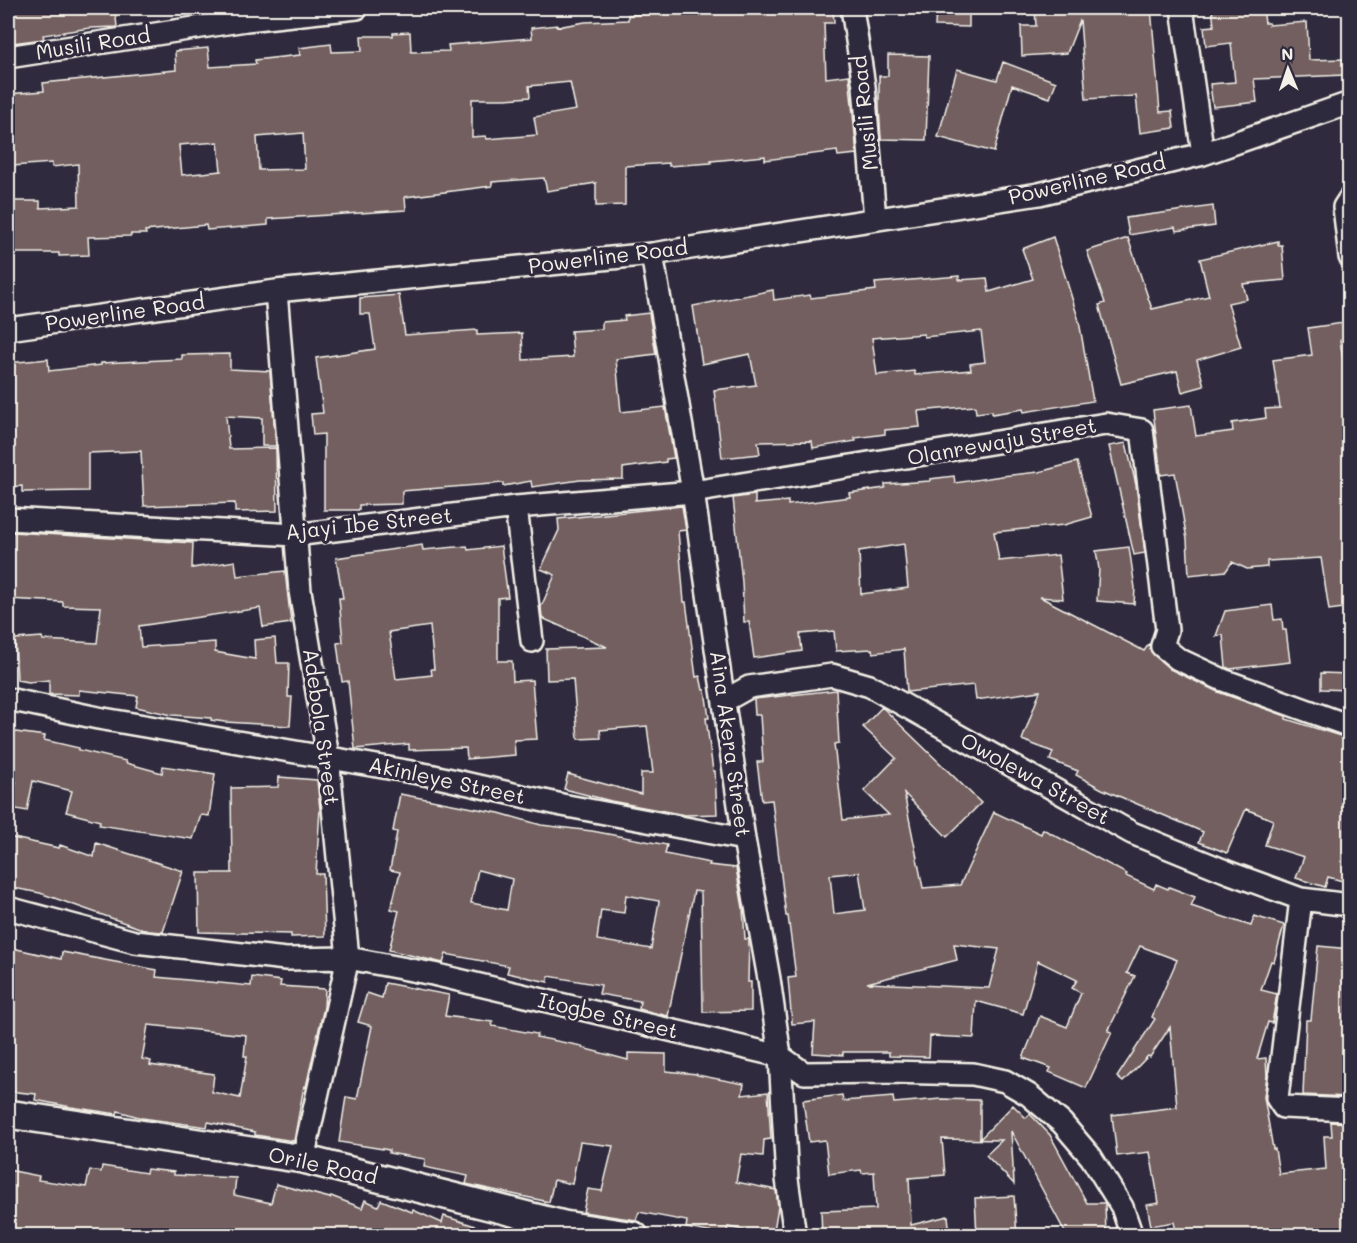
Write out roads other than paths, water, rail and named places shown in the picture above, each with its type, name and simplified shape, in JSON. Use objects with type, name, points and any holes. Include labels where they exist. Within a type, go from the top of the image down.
[{"type":"street","name":"Musili Road","points":[[8,57],[246,20],[357,8]]},
{"type":"street","name":"Musili Road","points":[[852,8],[864,86],[875,219]]},
{"type":"street","points":[[1182,8],[1203,154]]},
{"type":"street","name":"Powerline Road","points":[[8,329],[276,291],[652,254],[1040,194],[1203,154],[1350,103]]},
{"type":"street","points":[[1347,203],[1350,257]]},
{"type":"street","name":"Aina Akera Street","points":[[652,254],[693,492],[744,839],[769,979],[780,1056],[788,1179],[795,1236]]},
{"type":"street","name":"Adebola Street","points":[[276,291],[300,591],[328,757],[348,958],[303,1159]]},
{"type":"street","name":"Olanrewaju Street","points":[[693,492],[1106,424],[1142,430],[1167,630],[1162,646],[1178,659],[1223,680],[1350,726]]},
{"type":"street","name":"Ajayi Ibe Street","points":[[8,519],[295,535],[516,507],[693,492]]},
{"type":"street","points":[[516,507],[532,641]]},
{"type":"street","name":"Owolewa Street","points":[[724,700],[749,687],[832,675],[870,686],[1132,833],[1301,899],[1350,905]]},
{"type":"street","name":"Akinleye Street","points":[[8,699],[98,718],[429,775],[562,805],[744,839]]},
{"type":"street","points":[[1301,899],[1276,1098],[1283,1107],[1350,1110]]},
{"type":"street","name":"Itogbe Street","points":[[8,908],[135,942],[286,959],[348,958],[433,974],[780,1056],[804,1073],[973,1074],[1005,1081],[1029,1095],[1062,1123],[1091,1157],[1122,1207],[1132,1236]]},
{"type":"street","name":"Orile Road","points":[[8,1114],[303,1159],[562,1230],[634,1236]]}]
